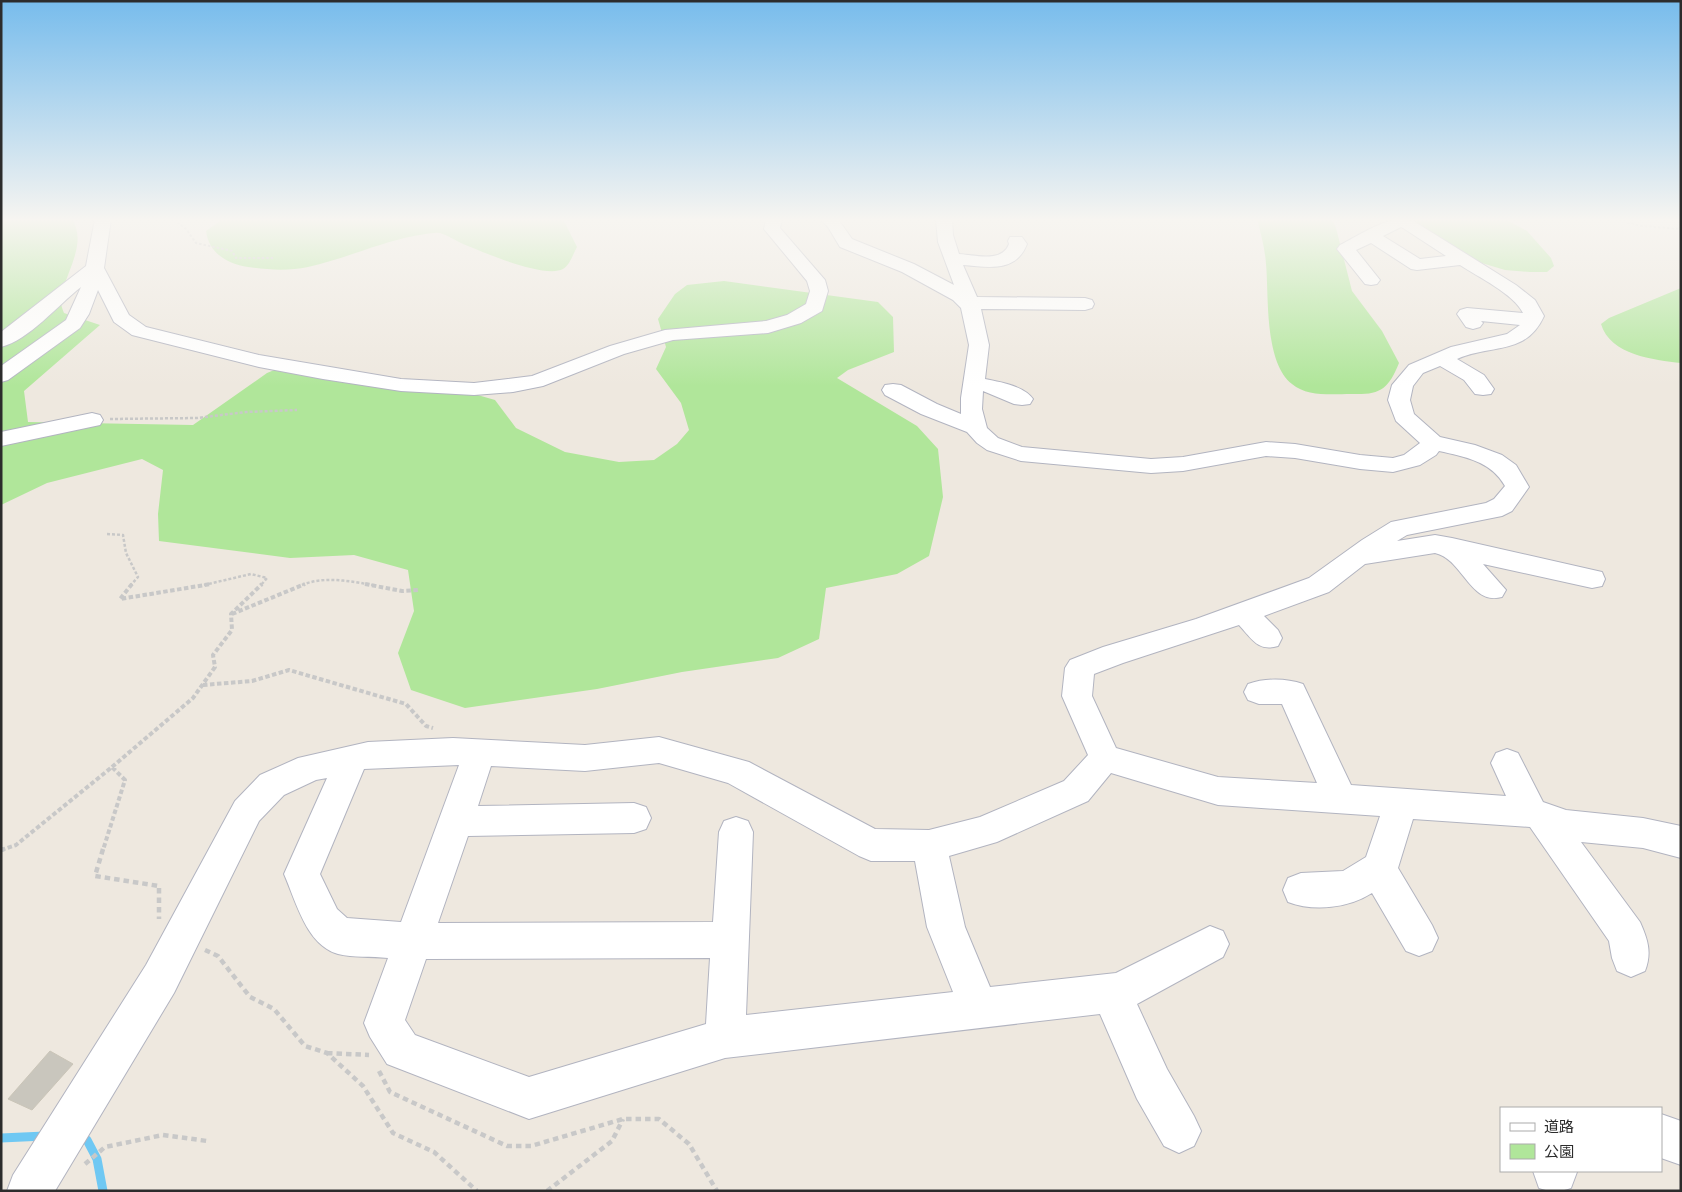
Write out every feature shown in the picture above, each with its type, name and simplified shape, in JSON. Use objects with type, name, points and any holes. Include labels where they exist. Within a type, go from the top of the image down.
[{"type":"street","points":[[1,341],[22,328],[84,275]]},
{"type":"street","points":[[1,376],[74,324],[81,315],[93,275]]},
{"type":"street","points":[[99,275],[121,318],[139,330],[258,361],[332,375],[410,385],[474,389],[536,382],[617,350],[646,340],[672,334],[768,327],[794,319],[815,307],[819,290],[816,280],[811,275]]},
{"type":"street","points":[[920,275],[960,296],[969,304],[1085,304]]},
{"type":"street","points":[[958,275],[969,304],[979,345],[971,412],[975,427],[987,441],[1001,449],[1021,454],[1151,466],[1183,464],[1266,449],[1295,450],[1360,462],[1393,465],[1412,460],[1428,450],[1432,442]]},
{"type":"street","points":[[1367,275],[1371,280]]},
{"type":"street","points":[[1449,275],[1455,278]]},
{"type":"street","points":[[1487,275],[1510,289],[1528,304],[1534,316],[1529,327],[1514,340],[1458,351],[1416,369],[1403,384],[1399,400],[1404,416],[1432,442],[1467,450],[1494,460],[1508,470],[1517,487],[1503,505],[1494,510],[1400,528],[1357,556],[1319,585],[1205,627],[1113,654],[1080,668],[1077,696],[1105,758],[1218,792],[1537,815],[1566,825],[1643,833],[1681,842]]},
{"type":"street","points":[[1473,323],[1467,314],[1532,320]]},
{"type":"street","points":[[1434,361],[1482,384],[1475,385]]},
{"type":"street","points":[[974,383],[997,388],[1022,399]]},
{"type":"street","points":[[893,390],[929,409],[975,427]]},
{"type":"street","points":[[1404,416],[1421,417],[1444,436],[1481,445],[1514,459]]},
{"type":"street","points":[[1,439],[92,420]]},
{"type":"street","points":[[1357,556],[1435,544],[1592,579]]},
{"type":"street","points":[[1452,547],[1492,590]]},
{"type":"street","points":[[1243,612],[1268,638]]},
{"type":"street","points":[[1259,692],[1304,692],[1341,800]]},
{"type":"street","points":[[29,1191],[160,979],[170,931],[247,811],[272,785],[310,768],[368,755],[467,751],[585,758],[659,750],[737,772],[871,845],[929,846],[985,831],[1076,792],[1105,758]]},
{"type":"street","points":[[467,751],[456,821],[384,1022],[401,1050],[529,1098],[725,1038],[1120,992],[1210,944]]},
{"type":"street","points":[[352,758],[302,874],[324,922],[339,936],[413,940],[730,940]]},
{"type":"street","points":[[1507,763],[1537,815],[1628,935],[1630,958]]},
{"type":"street","points":[[1301,890],[1348,888],[1380,868],[1401,804]]},
{"type":"street","points":[[456,821],[634,818]]},
{"type":"street","points":[[725,1038],[736,832]]},
{"type":"street","points":[[929,846],[946,926],[979,1008]]},
{"type":"street","points":[[1380,868],[1386,883],[1419,938]]},
{"type":"street","points":[[1111,993],[1152,1084],[1178,1130]]},
{"type":"street","points":[[1662,1136],[1681,1143]]},
{"type":"path","points":[[92,420],[197,418],[246,412],[297,410]]},
{"type":"path","points":[[1,850],[16,845],[112,768],[194,698],[215,667],[213,655],[232,630],[232,614],[243,601],[260,588],[267,578],[251,574],[216,583],[120,599],[138,577],[126,553],[123,535],[107,534]]},
{"type":"path","points":[[232,614],[309,582],[346,580],[402,591],[420,590]]},
{"type":"path","points":[[202,685],[252,681],[289,670],[330,680],[406,704],[426,726],[451,732],[467,751]]},
{"type":"path","points":[[112,768],[124,780],[95,876],[159,886],[170,931],[218,956],[250,997],[274,1009],[305,1046],[327,1053],[363,1086],[393,1133],[434,1152],[477,1191]]},
{"type":"path","points":[[547,1191],[612,1141],[623,1119]]},
{"type":"path","points":[[82,1166],[105,1147],[163,1135],[207,1141]]},
{"type":"green space","points":[[1,275],[68,275],[61,300],[64,313],[100,325],[24,391],[28,422],[193,425],[267,373],[284,366],[467,392],[495,400],[516,428],[565,452],[619,462],[654,460],[677,444],[689,430],[681,403],[656,369],[666,347],[658,319],[675,294],[687,285],[724,281],[878,302],[893,317],[894,352],[848,370],[837,378],[917,426],[938,449],[943,497],[929,556],[897,574],[826,588],[819,639],[778,658],[682,672],[597,689],[465,708],[411,690],[398,653],[414,611],[408,570],[354,555],[290,558],[159,541],[158,514],[163,470],[142,459],[47,483],[1,505]]},
{"type":"green space","points":[[1266,275],[1348,275],[1352,291],[1382,331],[1399,363],[1395,372],[1387,385],[1376,392],[1328,394],[1312,393],[1298,388],[1283,374],[1277,360],[1272,345]]},
{"type":"green space","points":[[1681,288],[1681,363],[1646,358],[1634,354],[1614,343],[1606,334],[1601,324],[1609,318]]},
{"type":"building","points":[[50,1051],[73,1064],[32,1110],[8,1099]]},
{"type":"waterway","points":[[1,1138],[45,1136]]},
{"type":"waterway","points":[[87,1140],[97,1159],[103,1191]]}]
